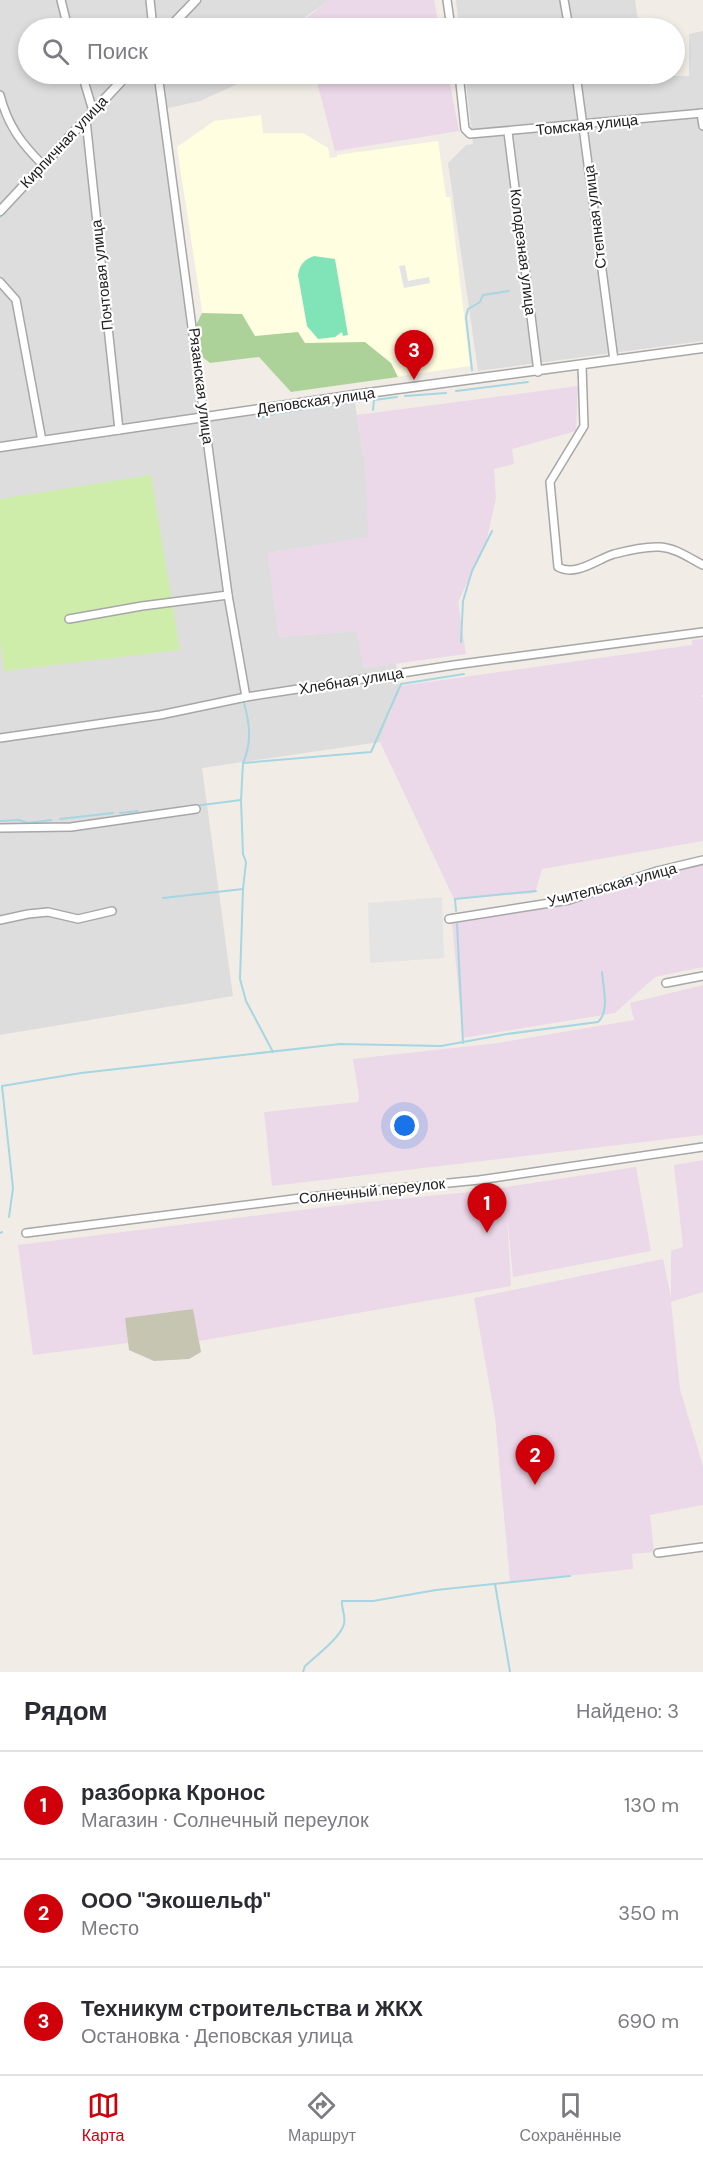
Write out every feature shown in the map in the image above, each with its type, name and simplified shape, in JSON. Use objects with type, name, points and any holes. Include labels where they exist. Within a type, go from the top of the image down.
[{"type":"street","points":[[61,0],[66,18]]},
{"type":"street","points":[[150,0],[152,18]]},
{"type":"street","points":[[178,18],[195,0]]},
{"type":"street","points":[[447,0],[450,18]]},
{"type":"street","points":[[564,0],[567,18]]},
{"type":"street","points":[[85,84],[93,111]]},
{"type":"street","name":"Кирпичная улица","points":[[0,211],[119,84]]},
{"type":"street","name":"Рязанская улица","points":[[159,84],[228,595],[246,697]]},
{"type":"street","name":"Томская улица","points":[[460,84],[465,129],[470,135],[702,113]]},
{"type":"street","name":"Степная улица","points":[[578,84],[614,360]]},
{"type":"street","points":[[0,95],[10,125],[21,143],[43,165]]},
{"type":"street","points":[[702,113],[703,126]]},
{"type":"street","name":"Почтовая улица","points":[[86,120],[119,430]]},
{"type":"street","name":"Колодезная улица","points":[[508,132],[538,372]]},
{"type":"street","points":[[0,282],[16,300],[42,441]]},
{"type":"street","name":"Деповская улица","points":[[0,447],[368,393],[538,372],[703,348]]},
{"type":"street","points":[[582,365],[584,426],[549,482],[558,567],[564,571],[574,570],[612,554],[640,548],[660,547],[674,549],[703,565]]},
{"type":"street","points":[[69,619],[142,606],[228,595]]},
{"type":"street","name":"Хлебная улица","points":[[0,738],[160,715],[246,697],[454,664],[703,632]]},
{"type":"street","points":[[0,828],[71,826],[196,809]]},
{"type":"street","name":"Учительская улица","points":[[449,919],[569,900],[657,871],[703,860]]},
{"type":"street","points":[[0,920],[48,912],[78,919],[112,911]]},
{"type":"street","points":[[666,983],[703,976]]},
{"type":"street","name":"Солнечный переулок","points":[[26,1233],[256,1204],[479,1180],[703,1147]]},
{"type":"street","points":[[658,1553],[703,1547]]},
{"type":"shaded area","points":[[0,0],[330,0],[304,18],[18,18],[18,84],[237,84],[200,101],[159,110],[206,422],[354,398],[365,462],[369,537],[268,553],[279,637],[357,631],[364,668],[396,663],[399,686],[380,742],[202,768],[233,996],[0,1035]]},
{"type":"shaded area","points":[[330,0],[434,0],[437,18],[306,18]]},
{"type":"shaded area","points":[[456,0],[635,0],[638,18],[458,18]]},
{"type":"shaded area","points":[[703,31],[703,341],[478,371],[448,163],[466,145],[473,144],[466,84],[685,84],[685,76],[689,76],[689,34]]},
{"type":"shaded area","points":[[318,84],[450,84],[459,131],[335,151]]},
{"type":"shaded area","points":[[261,115],[263,133],[303,133],[328,148],[330,158],[337,157],[337,155],[438,141],[446,197],[450,197],[470,366],[291,392],[283,352],[210,363],[177,147],[214,121]]},
{"type":"shaded area","points":[[405,265],[408,281],[429,277],[430,283],[404,288],[399,266]]},
{"type":"shaded area","points":[[578,386],[576,431],[512,449],[514,464],[494,469],[496,498],[486,543],[458,602],[466,654],[364,668],[357,631],[279,637],[268,553],[368,537],[365,462],[357,415]]},
{"type":"shaded area","points":[[703,639],[703,695],[700,696],[703,697],[703,841],[542,869],[535,893],[454,899],[380,742],[399,686],[692,645],[692,640]]},
{"type":"shaded area","points":[[703,863],[703,967],[655,977],[615,1013],[463,1038],[452,923]]},
{"type":"shaded area","points":[[442,897],[444,958],[370,963],[368,903]]},
{"type":"shaded area","points":[[703,985],[703,1135],[272,1186],[264,1112],[358,1102],[353,1059],[498,1043],[634,1020],[630,1003]]},
{"type":"shaded area","points":[[703,1160],[703,1292],[671,1302],[680,1389],[703,1466],[703,1505],[650,1515],[654,1552],[632,1554],[633,1569],[510,1582],[495,1417],[474,1298],[663,1259],[671,1297],[671,1251],[683,1247],[674,1165]]},
{"type":"shaded area","points":[[636,1167],[651,1251],[513,1277],[507,1214],[511,1286],[199,1341],[193,1309],[126,1318],[128,1343],[33,1355],[18,1245],[366,1202],[480,1191]]},
{"type":"shaded area","points":[[193,1309],[201,1352],[189,1359],[154,1361],[129,1350],[125,1318]]},
{"type":"green space","points":[[314,256],[335,259],[348,335],[343,336],[342,332],[335,337],[318,339],[307,326],[298,275],[303,263]]},
{"type":"green space","points":[[202,313],[242,314],[255,336],[298,332],[305,343],[365,342],[391,363],[398,377],[291,392],[259,357],[210,363],[200,355],[196,325]]},
{"type":"green space","points":[[151,475],[180,650],[4,671],[0,639],[0,499]]},
{"type":"waterway","points":[[185,18],[195,7]]},
{"type":"waterway","points":[[0,217],[19,197]]},
{"type":"waterway","points":[[472,370],[466,317],[468,309],[480,302],[483,295],[509,291]]},
{"type":"waterway","points":[[456,391],[528,382]]},
{"type":"waterway","points":[[405,396],[446,393]]},
{"type":"waterway","points":[[373,410],[374,400],[397,397]]},
{"type":"waterway","points":[[257,419],[278,413],[361,401]]},
{"type":"waterway","points":[[461,642],[463,601],[472,571],[492,531]]},
{"type":"waterway","points":[[273,1052],[246,1001],[240,979],[246,862],[243,854],[241,800],[243,763],[371,752],[401,684],[464,674]]},
{"type":"waterway","points":[[243,763],[248,748],[249,733],[244,703]]},
{"type":"waterway","points":[[147,812],[241,800]]},
{"type":"waterway","points":[[120,813],[138,811]]},
{"type":"waterway","points":[[60,819],[113,813]]},
{"type":"waterway","points":[[0,821],[19,820],[28,823],[51,820]]},
{"type":"waterway","points":[[163,898],[243,889]]},
{"type":"waterway","points":[[456,911],[455,899],[536,891]]},
{"type":"waterway","points":[[457,924],[463,1043]]},
{"type":"waterway","points":[[9,1217],[13,1188],[2,1086],[81,1073],[340,1044],[441,1046],[507,1034],[598,1022],[605,1005],[602,972]]},
{"type":"waterway","points":[[303,1672],[305,1666],[328,1646],[342,1629],[344,1624],[342,1601],[373,1601],[436,1590],[570,1576]]},
{"type":"waterway","points":[[495,1584],[510,1672]]},
{"type":"place","name":"Техникум строительства и ЖКХ","points":[[414,380]]},
{"type":"place","name":"разборка Кронос","points":[[487,1233]]},
{"type":"place","name":"ООО \"Экошельф\"","points":[[535,1485]]}]
